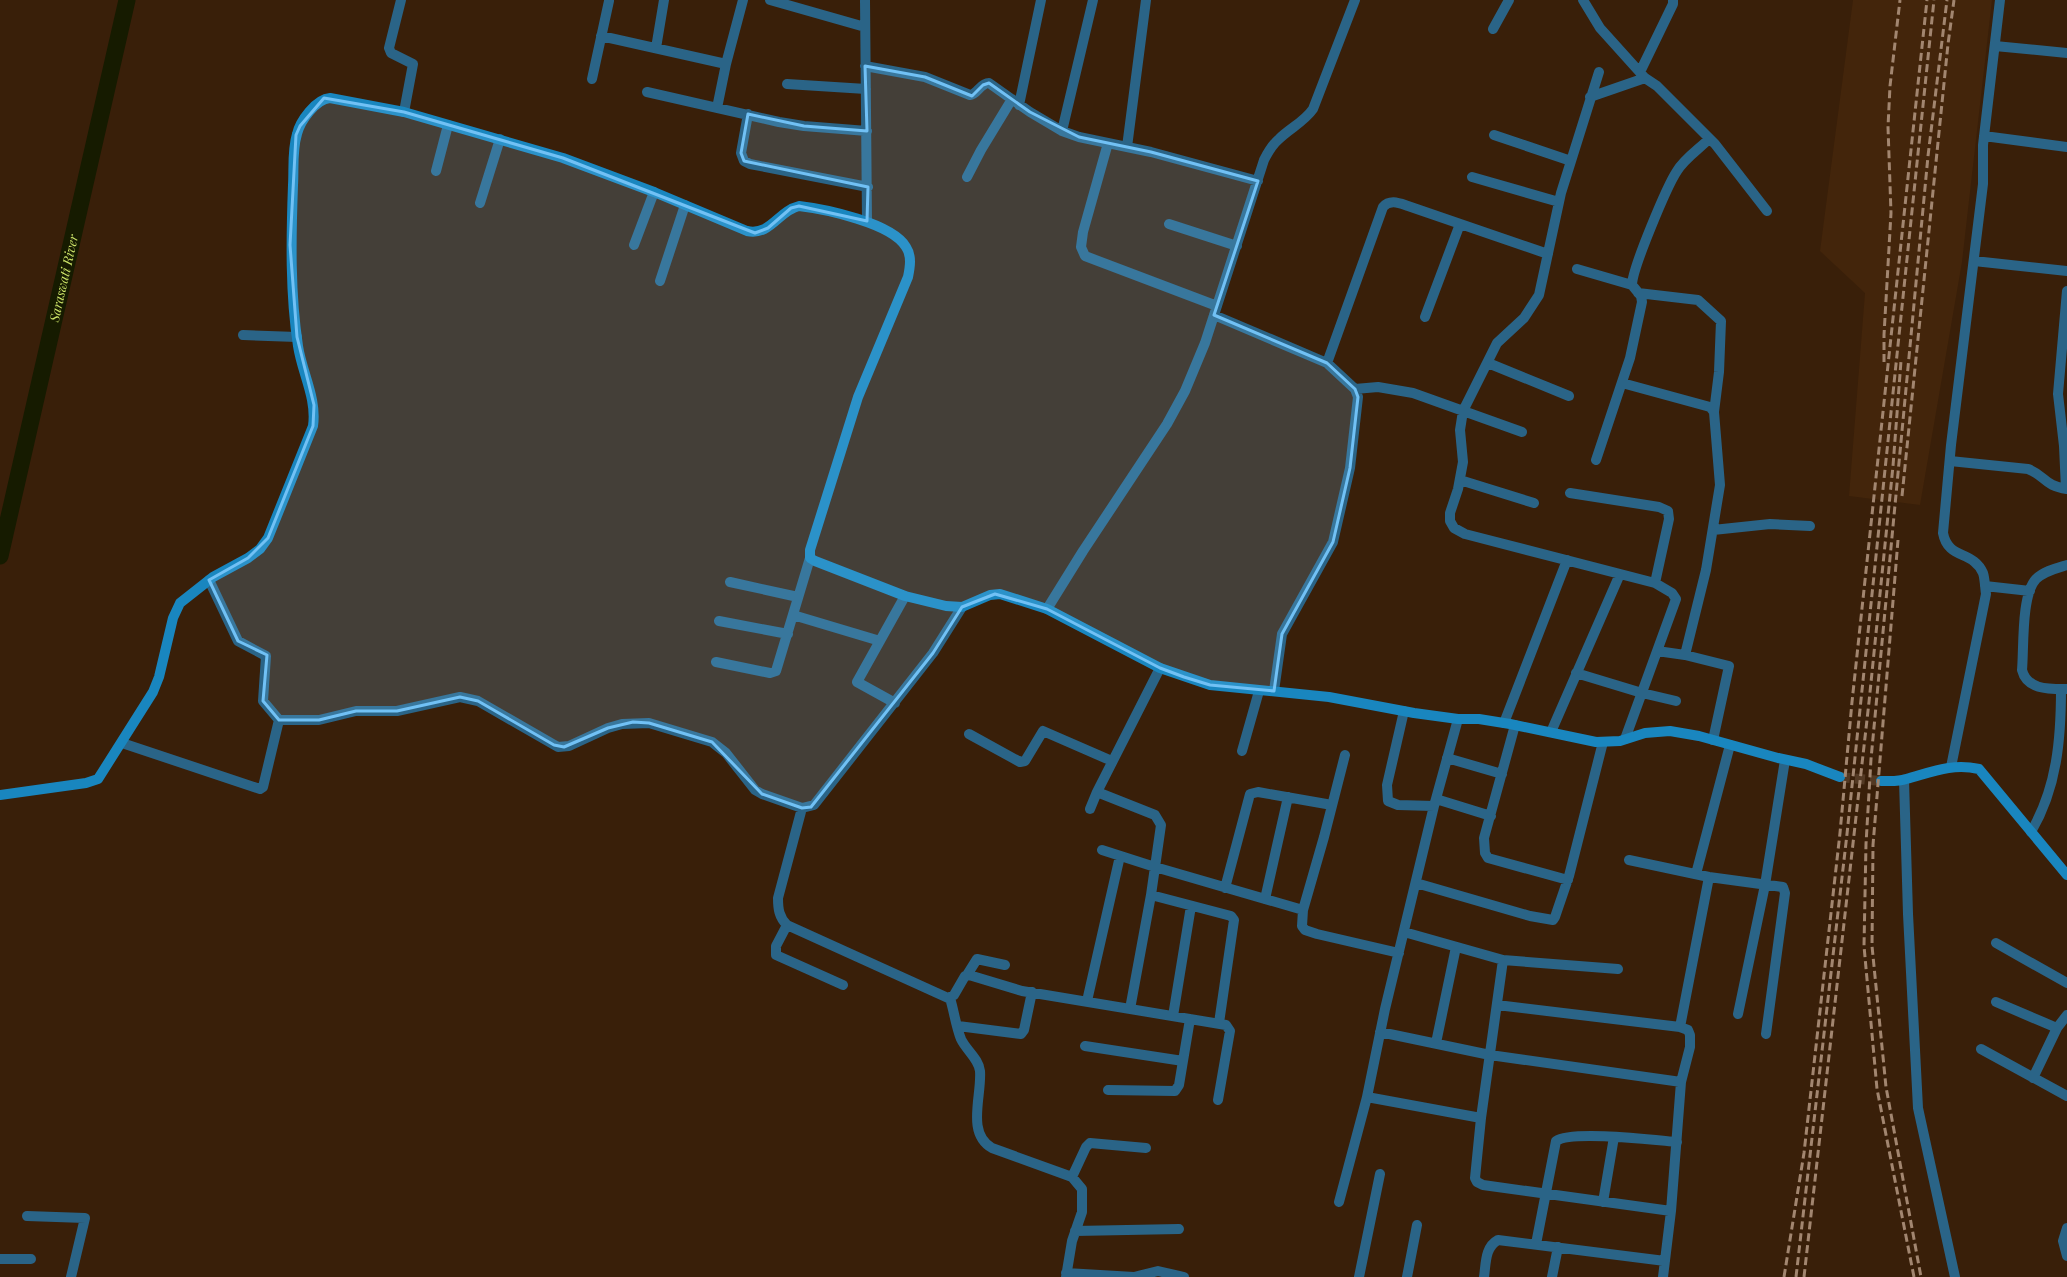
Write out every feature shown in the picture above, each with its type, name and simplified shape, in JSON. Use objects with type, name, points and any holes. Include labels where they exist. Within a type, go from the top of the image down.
[{"type":"street","points":[[401,0],[389,48],[391,53],[413,64],[404,112]]},
{"type":"street","points":[[656,48],[664,0]]},
{"type":"street","points":[[717,108],[726,64],[743,0]]},
{"type":"street","points":[[770,0],[864,27]]},
{"type":"street","points":[[865,0],[864,27],[868,187],[867,221]]},
{"type":"street","points":[[967,177],[980,150],[1015,102],[1041,0]]},
{"type":"street","points":[[1062,131],[1093,0]]},
{"type":"street","points":[[1127,147],[1146,0]]},
{"type":"street","points":[[1047,609],[1083,551],[1167,424],[1185,391],[1205,343],[1216,311],[1264,160],[1271,147],[1279,139],[1307,118],[1313,110],[1354,0]]},
{"type":"street","points":[[1493,29],[1509,0]]},
{"type":"street","points":[[1583,0],[1600,28],[1643,75],[1657,86],[1710,139],[1767,211]]},
{"type":"street","points":[[1590,98],[1643,75],[1673,4],[1673,0]]},
{"type":"street","points":[[1951,766],[1986,594],[1983,574],[1978,564],[1970,558],[1951,549],[1945,543],[1943,533],[1950,461],[1983,184],[1984,136],[2000,0]]},
{"type":"street","points":[[592,79],[609,1]]},
{"type":"street","points":[[601,36],[726,64]]},
{"type":"street","points":[[1995,46],[2067,53]]},
{"type":"street","points":[[865,66],[925,78],[970,95],[975,94],[983,84],[989,83],[1015,102],[1062,131],[1080,137],[1180,159],[1258,181]]},
{"type":"street","points":[[1599,72],[1559,202],[1539,295],[1524,318],[1497,343],[1463,411],[1460,430],[1463,462],[1460,480],[1450,513],[1450,521],[1454,528],[1465,534],[1656,583],[1672,593],[1676,599],[1625,739]]},
{"type":"street","points":[[787,84],[866,89]]},
{"type":"street","points":[[647,92],[804,126],[867,131]]},
{"type":"street","points":[[0,795],[86,783],[98,779],[153,692],[176,610],[185,598],[209,580],[248,558],[260,549],[268,538],[313,426],[314,405],[297,337],[290,245],[295,147],[300,126],[316,104],[324,98],[404,112],[563,158],[654,192],[755,233],[768,228],[784,213],[791,208],[798,206],[867,221],[888,231],[900,239],[907,247],[910,256],[908,277],[856,403],[812,542],[810,558],[778,668],[774,673],[716,662]]},
{"type":"street","points":[[748,114],[740,153],[744,161],[750,164],[868,187]]},
{"type":"street","points":[[436,172],[448,125]]},
{"type":"street","points":[[1494,135],[1571,161]]},
{"type":"street","points":[[1984,136],[2067,147]]},
{"type":"street","points":[[480,203],[500,139]]},
{"type":"street","points":[[1596,460],[1630,358],[1642,302],[1641,296],[1635,289],[1634,274],[1651,229],[1677,170],[1710,139]]},
{"type":"street","points":[[1108,143],[1083,232],[1081,247],[1085,256],[1216,311],[1327,363],[1355,389],[1358,397],[1350,468],[1333,542],[1282,634],[1274,691]]},
{"type":"street","points":[[1472,177],[1559,202]]},
{"type":"street","points":[[634,245],[654,192]]},
{"type":"street","points":[[1327,363],[1382,206],[1392,201],[1548,254]]},
{"type":"street","points":[[660,282],[686,205]]},
{"type":"street","points":[[1169,224],[1237,246]]},
{"type":"street","points":[[1425,317],[1460,224]]},
{"type":"street","points":[[1974,261],[2067,271]]},
{"type":"street","points":[[1577,269],[1635,289],[1698,300],[1721,321],[1719,372],[1714,412],[1720,486],[1706,570],[1685,655]]},
{"type":"street","points":[[1950,461],[2028,470],[2036,473],[2047,483],[2055,487],[2066,489],[2064,446],[2058,394],[2067,291]]},
{"type":"street","points":[[243,335],[297,337]]},
{"type":"street","points":[[1488,362],[1569,396]]},
{"type":"street","points":[[1622,383],[1710,407],[1714,412]]},
{"type":"street","points":[[1355,389],[1378,387],[1413,393],[1522,432]]},
{"type":"street","points":[[1460,480],[1534,503]]},
{"type":"street","points":[[1570,493],[1659,507],[1668,511],[1669,519],[1656,583]]},
{"type":"street","points":[[1713,530],[1770,524],[1810,526]]},
{"type":"street","points":[[810,558],[906,596],[946,606],[962,607],[995,594],[1047,609],[1160,668],[1210,685],[1259,691],[1329,696],[1404,711],[1458,719],[1479,719],[1504,723],[1596,742],[1625,739],[1645,733],[1670,731],[1713,740],[1785,760],[1806,764],[1840,777]]},
{"type":"street","points":[[1504,723],[1567,560]]},
{"type":"street","points":[[2031,832],[2043,812],[2064,732],[2064,689],[2030,684],[2025,679],[2022,670],[2027,603],[2030,591],[2037,578],[2053,568],[2067,565]]},
{"type":"street","points":[[1551,732],[1620,574]]},
{"type":"street","points":[[209,580],[238,641],[266,656],[263,701],[279,720],[319,720],[356,711],[397,711],[460,697],[478,701],[554,745],[564,747],[608,728],[633,722],[649,723],[712,742],[726,753],[755,790],[770,798],[802,808],[814,805],[933,654],[962,607]]},
{"type":"street","points":[[730,582],[798,597]]},
{"type":"street","points":[[1985,586],[2030,591]]},
{"type":"street","points":[[895,703],[857,682],[906,596]]},
{"type":"street","points":[[794,615],[880,641]]},
{"type":"street","points":[[719,621],[788,634]]},
{"type":"street","points":[[1657,651],[1685,655],[1729,666],[1713,740]]},
{"type":"street","points":[[1090,809],[1112,761],[1160,668]]},
{"type":"street","points":[[1576,673],[1642,693],[1676,701]]},
{"type":"street","points":[[1242,751],[1259,691]]},
{"type":"street","points":[[1404,711],[1387,785],[1388,801],[1398,805],[1435,803],[1491,816]]},
{"type":"street","points":[[1339,1202],[1366,1097],[1380,1032],[1435,803],[1458,719]]},
{"type":"street","points":[[122,743],[260,789],[263,787],[279,720]]},
{"type":"street","points":[[1515,725],[1484,838],[1485,853],[1488,858],[1568,880]]},
{"type":"street","points":[[969,734],[1020,762],[1025,761],[1043,731],[1112,761]]},
{"type":"street","points":[[1416,883],[1549,920],[1555,917],[1568,880],[1603,742]]},
{"type":"street","points":[[1696,874],[1730,745]]},
{"type":"street","points":[[1345,754],[1303,910],[1302,926],[1305,930],[1317,934],[1400,953]]},
{"type":"street","points":[[1447,758],[1502,774]]},
{"type":"street","points":[[1738,1014],[1765,884],[1785,760]]},
{"type":"street","points":[[1881,781],[1904,780],[1951,766],[1979,769],[2067,875]]},
{"type":"street","points":[[1904,780],[1908,914],[1918,1108],[1955,1277]]},
{"type":"street","points":[[1097,792],[1154,815],[1158,819],[1161,832],[1130,1009]]},
{"type":"street","points":[[1225,888],[1250,794],[1258,792],[1332,805]]},
{"type":"street","points":[[1265,899],[1288,797]]},
{"type":"street","points":[[802,808],[778,898],[778,909],[781,919],[786,925],[950,998]]},
{"type":"street","points":[[1102,850],[1225,888],[1303,910]]},
{"type":"street","points":[[1087,1001],[1120,856]]},
{"type":"street","points":[[1629,860],[1709,877],[1783,887],[1784,893],[1766,1034]]},
{"type":"street","points":[[1680,1027],[1709,877]]},
{"type":"street","points":[[1151,895],[1231,916],[1234,920],[1219,1023]]},
{"type":"street","points":[[1173,1016],[1192,906]]},
{"type":"street","points":[[786,925],[776,946],[776,954],[843,985]]},
{"type":"street","points":[[1404,932],[1503,960],[1618,969]]},
{"type":"street","points":[[1996,943],[2067,984]]},
{"type":"street","points":[[1436,1043],[1456,947]]},
{"type":"street","points":[[950,998],[977,959],[1006,965]]},
{"type":"street","points":[[1503,960],[1481,1118],[1475,1171],[1477,1182],[1483,1185],[1671,1211]]},
{"type":"street","points":[[967,975],[1002,986],[1032,992],[1226,1025],[1230,1031],[1218,1100]]},
{"type":"street","points":[[958,1026],[1022,1034],[1032,992]]},
{"type":"street","points":[[950,998],[961,1040],[979,1066],[978,1124],[981,1138],[985,1144],[1072,1177],[1082,1189],[1083,1199],[1079,1222],[1075,1231],[1066,1275],[1134,1277],[1158,1271],[1184,1277]]},
{"type":"street","points":[[1996,1002],[2057,1028]]},
{"type":"street","points":[[1497,1005],[1680,1027],[1688,1030],[1690,1035],[1690,1047],[1681,1082],[1671,1211],[1663,1277]]},
{"type":"street","points":[[2033,1078],[2057,1028],[2067,1015]]},
{"type":"street","points":[[1108,1090],[1175,1091],[1179,1085],[1190,1019]]},
{"type":"street","points":[[1380,1032],[1490,1055],[1681,1082]]},
{"type":"street","points":[[1085,1046],[1183,1062]]},
{"type":"street","points":[[1981,1050],[2067,1096]]},
{"type":"street","points":[[1366,1097],[1481,1118]]},
{"type":"street","points":[[1536,1244],[1556,1141],[1566,1137],[1635,1137],[1677,1142]]},
{"type":"street","points":[[1603,1202],[1614,1137]]},
{"type":"street","points":[[1072,1177],[1086,1147],[1090,1143],[1146,1148]]},
{"type":"street","points":[[1359,1277],[1380,1174]]},
{"type":"street","points":[[27,1216],[85,1218],[71,1277]]},
{"type":"street","points":[[1406,1277],[1417,1226]]},
{"type":"street","points":[[2067,1228],[2062,1241],[2067,1256]]},
{"type":"street","points":[[1075,1231],[1179,1230]]},
{"type":"street","points":[[1484,1277],[1489,1248],[1491,1244],[1498,1240],[1665,1261]]},
{"type":"street","points":[[1552,1277],[1558,1247]]},
{"type":"street","points":[[0,1259],[32,1259]]},
{"type":"highlighted area","points":[[865,66],[925,77],[972,96],[983,85],[989,83],[1030,112],[1079,137],[1151,152],[1258,181],[1214,315],[1327,363],[1355,389],[1358,397],[1350,468],[1333,542],[1282,634],[1274,691],[1210,685],[1184,677],[1160,668],[1047,609],[995,594],[962,607],[933,653],[811,807],[802,808],[762,794],[712,742],[649,723],[633,722],[608,728],[564,747],[554,745],[478,701],[460,697],[397,711],[356,711],[319,720],[279,720],[263,701],[267,655],[238,641],[209,580],[248,558],[268,538],[313,426],[314,405],[297,337],[290,245],[296,135],[300,126],[324,98],[404,112],[563,158],[755,233],[768,228],[791,208],[799,206],[867,221],[868,187],[744,161],[741,153],[748,114],[804,126],[867,131]]},
{"type":"shaded area","points":[[1853,0],[1992,0],[1962,262],[1920,505],[1849,496],[1865,293],[1820,251]]},
{"type":"waterway","name":"Saraswati River","points":[[0,556],[127,0]]},
{"type":"tunnel","points":[[1840,777],[1881,781]]},
{"type":"railway","points":[[1884,362],[1884,335],[1891,213],[1888,127],[1890,86],[1900,0]]},
{"type":"railway","points":[[1784,1277],[1804,1153],[1840,833],[1852,702],[1927,0]]},
{"type":"railway","points":[[1796,1277],[1847,834],[1934,0]]},
{"type":"railway","points":[[1914,1277],[1877,1089],[1864,946],[1866,844],[1871,759],[1928,156],[1947,0]]},
{"type":"railway","points":[[1902,496],[1948,44],[1954,0]]},
{"type":"railway","points":[[1804,1277],[1869,702],[1893,466],[1901,361]]},
{"type":"railway","points":[[1898,540],[1873,845],[1872,946],[1886,1087],[1921,1277]]}]
